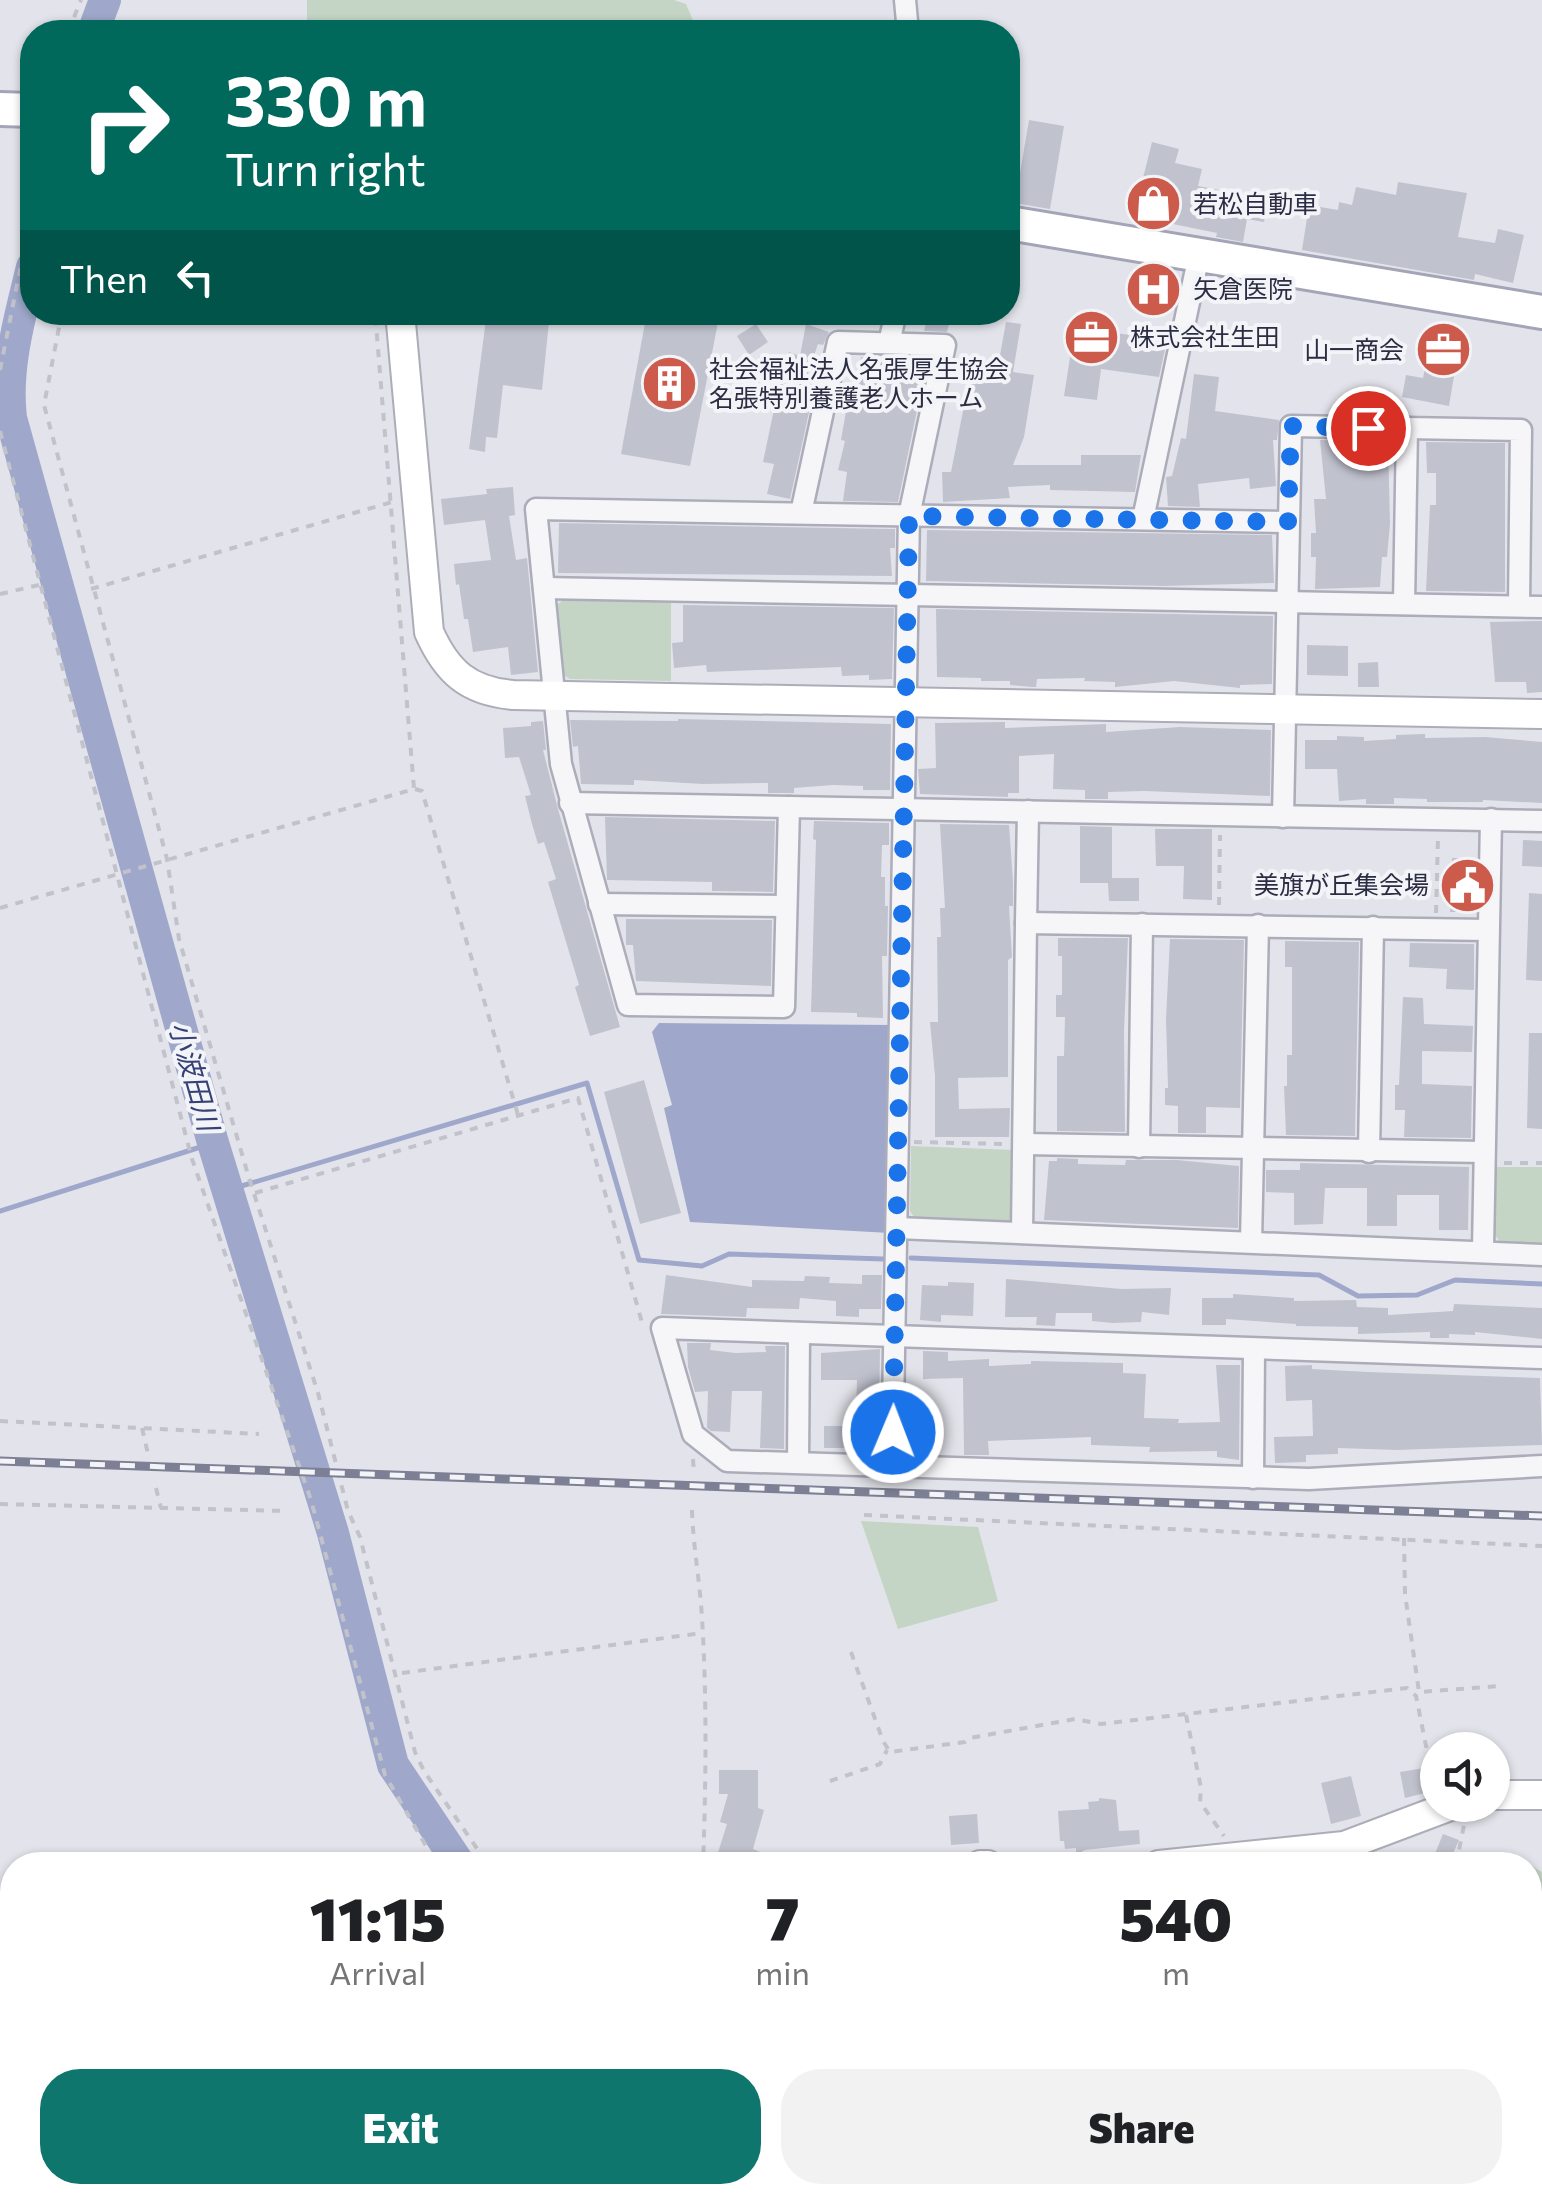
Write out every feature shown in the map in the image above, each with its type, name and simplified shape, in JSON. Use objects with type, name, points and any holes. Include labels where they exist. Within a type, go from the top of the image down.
[{"type":"main road","points":[[1020,226],[1542,312]]},
{"type":"street","points":[[1143,520],[1200,256]]},
{"type":"street","points":[[401,325],[429,632],[450,670],[464,682],[496,694],[1542,714]]},
{"type":"street","points":[[889,343],[893,325]]},
{"type":"street","points":[[801,513],[838,342],[946,345],[909,516],[892,1465]]},
{"type":"street","points":[[1283,817],[1291,426],[1522,430],[1520,606]]},
{"type":"street","points":[[1404,604],[1407,428]]},
{"type":"street","points":[[789,807],[784,1008],[628,1006],[561,764],[536,509],[1288,522]]},
{"type":"street","points":[[544,588],[1542,607]]},
{"type":"street","points":[[570,803],[1542,821]]},
{"type":"street","points":[[1022,1232],[1028,812]]},
{"type":"street","points":[[1483,1250],[1490,819]]},
{"type":"street","points":[[599,904],[786,906]]},
{"type":"street","points":[[1026,923],[1488,930]]},
{"type":"street","points":[[1139,1147],[1142,924]]},
{"type":"street","points":[[1251,1242],[1258,925]]},
{"type":"street","points":[[1369,1152],[1373,927]]},
{"type":"street","points":[[1024,1144],[1484,1157]]},
{"type":"street","points":[[897,1228],[1542,1255]]},
{"type":"street","points":[[1542,1358],[662,1328],[692,1434],[722,1460],[1310,1479],[1542,1466]]},
{"type":"street","points":[[798,1462],[799,1333]]},
{"type":"street","points":[[1253,1478],[1254,1349]]},
{"type":"street","points":[[1510,1795],[1542,1795]]},
{"type":"street","points":[[1296,1852],[1344,1846],[1421,1822]]},
{"type":"path","points":[[0,370],[20,270]]},
{"type":"path","points":[[59,325],[44,405],[167,859],[179,938],[249,1178],[318,1392],[415,1752],[479,1852]]},
{"type":"path","points":[[376,325],[414,789]]},
{"type":"path","points":[[0,431],[192,1159],[311,1500],[385,1775],[430,1852]]},
{"type":"path","points":[[91,589],[392,502]]},
{"type":"path","points":[[0,594],[39,586]]},
{"type":"path","points":[[0,908],[414,789],[422,791],[518,1115]]},
{"type":"path","points":[[1218,924],[1220,815]]},
{"type":"path","points":[[1436,929],[1438,818]]},
{"type":"path","points":[[254,1190],[578,1098],[648,1342]]},
{"type":"path","points":[[908,1142],[1024,1144]]},
{"type":"path","points":[[1484,1157],[1542,1163]]},
{"type":"path","points":[[0,1421],[260,1434]]},
{"type":"path","points":[[142,1428],[148,1454]]},
{"type":"path","points":[[692,1456],[694,1474]]},
{"type":"path","points":[[156,1488],[161,1508]]},
{"type":"path","points":[[0,1504],[286,1511]]},
{"type":"path","points":[[692,1510],[707,1759],[703,1852]]},
{"type":"path","points":[[864,1515],[1542,1546]]},
{"type":"path","points":[[1404,1538],[1405,1594],[1424,1732]]},
{"type":"path","points":[[402,1673],[702,1634]]},
{"type":"path","points":[[852,1652],[887,1750]]},
{"type":"path","points":[[830,1781],[875,1767],[887,1750],[965,1742],[1074,1719],[1100,1724],[1396,1687],[1417,1693],[1500,1686]]},
{"type":"path","points":[[1186,1715],[1201,1788],[1200,1802],[1229,1842],[1231,1852]]},
{"type":"path","points":[[1457,1852],[1459,1822]]},
{"type":"green space","points":[[307,0],[674,0],[686,4],[693,20],[307,20]]},
{"type":"green space","points":[[566,597],[671,601],[671,681],[570,679],[562,674],[555,607]]},
{"type":"green space","points":[[911,1146],[1015,1150],[1014,1218],[1006,1223],[916,1220],[910,1211]]},
{"type":"green space","points":[[1493,1167],[1542,1167],[1542,1246],[1500,1242],[1493,1232]]},
{"type":"green space","points":[[861,1521],[978,1527],[998,1601],[898,1629]]},
{"type":"water","points":[[659,1023],[894,1025],[890,1233],[690,1222],[664,1108],[672,1105],[652,1032]]},
{"type":"building","points":[[1029,120],[1064,126],[1050,209],[1020,204],[1020,173]]},
{"type":"building","points":[[1152,142],[1179,149],[1175,163],[1202,169],[1198,186],[1268,199],[1264,222],[1247,219],[1243,242],[1216,237],[1217,233],[1142,221],[1150,180],[1143,178]]},
{"type":"building","points":[[1398,182],[1467,193],[1458,237],[1495,243],[1498,229],[1524,235],[1513,283],[1475,274],[1474,280],[1302,250],[1309,205],[1338,210],[1339,202],[1352,205],[1356,187],[1396,195]]},
{"type":"building","name":"矢倉医院","points":[[1135,271],[1177,277],[1173,307],[1131,301]]},
{"type":"building","points":[[1076,319],[1109,323],[1108,332],[1167,340],[1159,377],[1101,369],[1097,400],[1064,396]]},
{"type":"building","points":[[1435,322],[1462,328],[1449,406],[1402,397],[1406,375],[1423,378]]},
{"type":"building","points":[[1021,324],[1013,372],[1034,375],[1024,437],[1013,465],[1081,465],[1081,455],[1141,455],[1135,492],[1050,490],[1050,485],[1008,487],[1010,498],[943,502],[942,472],[951,472],[973,360],[998,366],[1005,325]]},
{"type":"building","points":[[485,325],[549,325],[542,390],[503,385],[497,438],[486,437],[485,452],[469,449]]},
{"type":"building","name":"社会福祉法人名張厚生協会 名張特別養護老人ホーム","points":[[645,325],[717,325],[690,466],[621,454]]},
{"type":"building","points":[[757,325],[768,342],[749,355],[737,336]]},
{"type":"building","points":[[806,325],[829,332],[823,345],[818,344],[805,382],[815,385],[790,499],[767,494],[774,464],[763,462],[782,371],[789,352],[800,356]]},
{"type":"building","points":[[926,325],[949,325],[947,332],[924,331]]},
{"type":"building","points":[[861,357],[927,362],[898,502],[843,501],[847,472],[838,470],[845,441],[841,440],[850,388],[858,390]]},
{"type":"building","points":[[1194,374],[1219,377],[1215,411],[1279,420],[1277,440],[1273,440],[1276,486],[1250,489],[1249,478],[1198,484],[1200,507],[1168,506],[1166,477],[1172,476],[1181,438],[1186,439]]},
{"type":"building","points":[[1320,440],[1388,441],[1390,524],[1380,587],[1315,589],[1316,557],[1311,557],[1311,533],[1316,533],[1314,499],[1326,499]]},
{"type":"building","points":[[1426,442],[1505,443],[1505,592],[1426,591],[1430,505],[1436,505],[1436,473],[1427,473]]},
{"type":"building","points":[[513,487],[515,515],[509,516],[516,560],[527,558],[538,672],[511,675],[508,647],[473,652],[468,619],[464,619],[459,584],[456,585],[454,564],[491,560],[485,520],[444,525],[441,499]]},
{"type":"building","points":[[559,523],[895,529],[895,548],[890,548],[892,576],[558,573]]},
{"type":"building","points":[[927,530],[1272,535],[1274,583],[1165,586],[926,581]]},
{"type":"building","points":[[683,605],[894,608],[892,679],[842,676],[841,667],[707,672],[706,665],[674,668],[672,643],[683,642]]},
{"type":"building","points":[[936,609],[1273,616],[1272,684],[1240,688],[1174,681],[1115,687],[1115,682],[1084,681],[1085,678],[1037,679],[1036,687],[1032,687],[1010,685],[1010,681],[937,677]]},
{"type":"building","points":[[1542,621],[1542,692],[1527,693],[1526,682],[1495,682],[1490,622]]},
{"type":"building","points":[[1307,645],[1348,646],[1348,676],[1307,675]]},
{"type":"building","points":[[1378,662],[1379,687],[1358,687],[1358,663]]},
{"type":"building","points":[[570,720],[891,724],[890,790],[833,785],[794,788],[794,793],[768,793],[768,783],[634,780],[634,785],[581,784],[578,746],[573,747]]},
{"type":"building","points":[[543,721],[543,750],[620,1027],[590,1036],[548,882],[556,879],[544,842],[538,844],[525,796],[531,795],[519,757],[505,758],[503,728]]},
{"type":"building","points":[[1005,722],[1005,728],[1106,724],[1106,732],[1180,727],[1271,730],[1270,796],[1144,791],[1108,792],[1108,799],[1085,799],[1085,790],[1053,789],[1054,754],[1019,756],[1019,793],[1008,793],[1008,797],[920,794],[918,769],[936,768],[935,723]]},
{"type":"building","points":[[1425,734],[1425,738],[1485,737],[1542,742],[1542,803],[1394,798],[1394,804],[1366,804],[1366,799],[1339,801],[1337,769],[1305,769],[1305,740],[1337,740],[1337,736],[1364,737],[1364,741]]},
{"type":"building","points":[[605,817],[775,821],[773,892],[712,891],[712,882],[607,880]]},
{"type":"building","points":[[814,821],[889,823],[889,845],[882,845],[881,877],[885,877],[888,906],[887,956],[882,956],[883,1018],[811,1012]]},
{"type":"building","points":[[940,824],[1009,825],[1013,906],[1009,906],[1012,957],[1008,960],[1008,1077],[958,1078],[959,1109],[1010,1108],[1009,1137],[935,1137],[930,1022],[938,1022],[937,937],[941,937],[940,908],[945,908]]},
{"type":"building","points":[[1080,826],[1112,827],[1112,878],[1139,878],[1139,901],[1109,901],[1108,883],[1080,883]]},
{"type":"building","points":[[1155,829],[1212,829],[1212,900],[1183,899],[1184,866],[1156,866]]},
{"type":"building","points":[[1523,840],[1542,841],[1542,867],[1522,866]]},
{"type":"building","name":"美旗が丘集会場","points":[[1452,858],[1477,858],[1476,912],[1450,912]]},
{"type":"building","points":[[1529,893],[1542,894],[1542,981],[1526,980]]},
{"type":"building","points":[[626,919],[772,920],[771,986],[636,981],[633,945],[626,945]]},
{"type":"building","points":[[1058,938],[1128,938],[1125,1132],[1057,1131],[1057,1056],[1064,1056],[1065,1017],[1056,1017],[1056,995],[1062,995]]},
{"type":"building","points":[[1170,939],[1244,940],[1240,1108],[1206,1107],[1206,1133],[1178,1133],[1178,1106],[1165,1105]]},
{"type":"building","points":[[1285,941],[1359,942],[1355,1136],[1286,1135],[1284,1086],[1287,1055],[1292,1055],[1292,967],[1285,967]]},
{"type":"building","points":[[1410,943],[1474,944],[1474,990],[1446,989],[1447,969],[1409,967]]},
{"type":"building","points":[[1403,997],[1423,998],[1424,1024],[1473,1026],[1472,1052],[1422,1051],[1422,1084],[1472,1086],[1471,1138],[1404,1137],[1405,1110],[1395,1110]]},
{"type":"building","points":[[1529,1033],[1542,1033],[1542,1129],[1527,1128]]},
{"type":"building","points":[[644,1080],[681,1213],[640,1224],[604,1092]]},
{"type":"building","points":[[1078,1159],[1078,1164],[1177,1160],[1239,1166],[1238,1228],[1044,1220],[1049,1161]]},
{"type":"building","points":[[1300,1163],[1469,1167],[1468,1230],[1439,1230],[1439,1195],[1397,1195],[1397,1226],[1367,1226],[1367,1188],[1325,1188],[1323,1224],[1294,1225],[1294,1193],[1266,1192],[1266,1170],[1300,1170]]},
{"type":"building","points":[[666,1275],[752,1287],[752,1280],[804,1281],[805,1276],[830,1277],[829,1283],[862,1284],[862,1275],[882,1275],[881,1309],[859,1309],[859,1317],[836,1316],[836,1301],[800,1298],[799,1309],[747,1308],[746,1317],[661,1314]]},
{"type":"building","points":[[1006,1279],[1122,1289],[1171,1288],[1169,1315],[1142,1312],[1141,1322],[1113,1323],[1092,1321],[1092,1313],[1056,1313],[1055,1326],[1036,1325],[1037,1317],[1005,1317]]},
{"type":"building","points":[[948,1282],[974,1283],[973,1316],[941,1315],[941,1322],[920,1320],[922,1285],[948,1286]]},
{"type":"building","points":[[1233,1294],[1294,1301],[1356,1300],[1357,1307],[1388,1308],[1388,1315],[1453,1311],[1454,1304],[1542,1308],[1542,1339],[1475,1332],[1449,1334],[1449,1338],[1430,1338],[1430,1332],[1358,1334],[1358,1327],[1226,1319],[1226,1325],[1202,1325],[1202,1298],[1233,1298]]},
{"type":"building","points":[[687,1343],[711,1343],[710,1350],[735,1353],[766,1352],[765,1346],[785,1346],[784,1449],[760,1448],[762,1391],[732,1391],[730,1432],[707,1428],[708,1391],[695,1392]]},
{"type":"building","points":[[880,1349],[879,1414],[856,1413],[857,1380],[821,1380],[821,1353]]},
{"type":"building","points":[[923,1351],[948,1352],[948,1361],[989,1359],[989,1366],[1031,1361],[1123,1363],[1123,1373],[1146,1374],[1144,1418],[1179,1419],[1178,1423],[1220,1422],[1216,1365],[1240,1365],[1239,1460],[1217,1457],[1217,1451],[1149,1452],[1150,1447],[1091,1445],[1091,1437],[988,1441],[989,1455],[964,1455],[963,1378],[923,1379]]},
{"type":"building","points":[[1312,1365],[1312,1369],[1540,1378],[1542,1445],[1338,1448],[1338,1454],[1306,1455],[1306,1462],[1275,1463],[1274,1437],[1313,1436],[1312,1400],[1286,1401],[1285,1366]]},
{"type":"building","points":[[824,1426],[848,1426],[848,1448],[824,1448]]},
{"type":"building","points":[[1420,1769],[1420,1794],[1405,1798],[1400,1772]]},
{"type":"building","points":[[719,1770],[758,1770],[758,1808],[764,1810],[753,1849],[760,1852],[718,1852],[727,1824],[720,1822],[728,1794],[719,1794]]},
{"type":"building","points":[[1351,1776],[1361,1816],[1331,1824],[1321,1783]]},
{"type":"building","points":[[1116,1800],[1119,1831],[1139,1830],[1140,1844],[1081,1852],[1065,1849],[1064,1841],[1060,1841],[1058,1811],[1089,1809],[1088,1802]]},
{"type":"building","points":[[977,1814],[979,1843],[951,1845],[949,1816]]},
{"type":"building","points":[[1443,1834],[1459,1840],[1454,1852],[1436,1852]]},
{"type":"waterway","name":"小波田川","points":[[98,20],[105,0]]},
{"type":"waterway","name":"小波田川","points":[[20,315],[12,361],[11,418],[213,1143],[333,1533],[393,1765],[451,1852]]},
{"type":"waterway","points":[[228,1190],[587,1083],[639,1260],[702,1266],[729,1254],[883,1259]]},
{"type":"waterway","points":[[0,1211],[213,1143]]},
{"type":"waterway","points":[[911,1258],[1319,1275],[1358,1296],[1417,1295],[1455,1280],[1542,1284]]},
{"type":"railway","points":[[0,1461],[1542,1516]]},
{"type":"place","name":"若松自動車","points":[[1154,204]]},
{"type":"place","name":"矢倉医院","points":[[1154,289]]},
{"type":"place","name":"株式会社生田","points":[[1091,337]]},
{"type":"place","name":"山一商会","points":[[1443,350]]},
{"type":"place","name":"社会福祉法人名張厚生協会 名張特別養護老人ホーム","points":[[670,383]]},
{"type":"place","name":"美旗が丘集会場","points":[[1468,885]]},
{"type":"route","points":[[893,1432],[909,516],[1288,522],[1291,426],[1368,428]]}]
